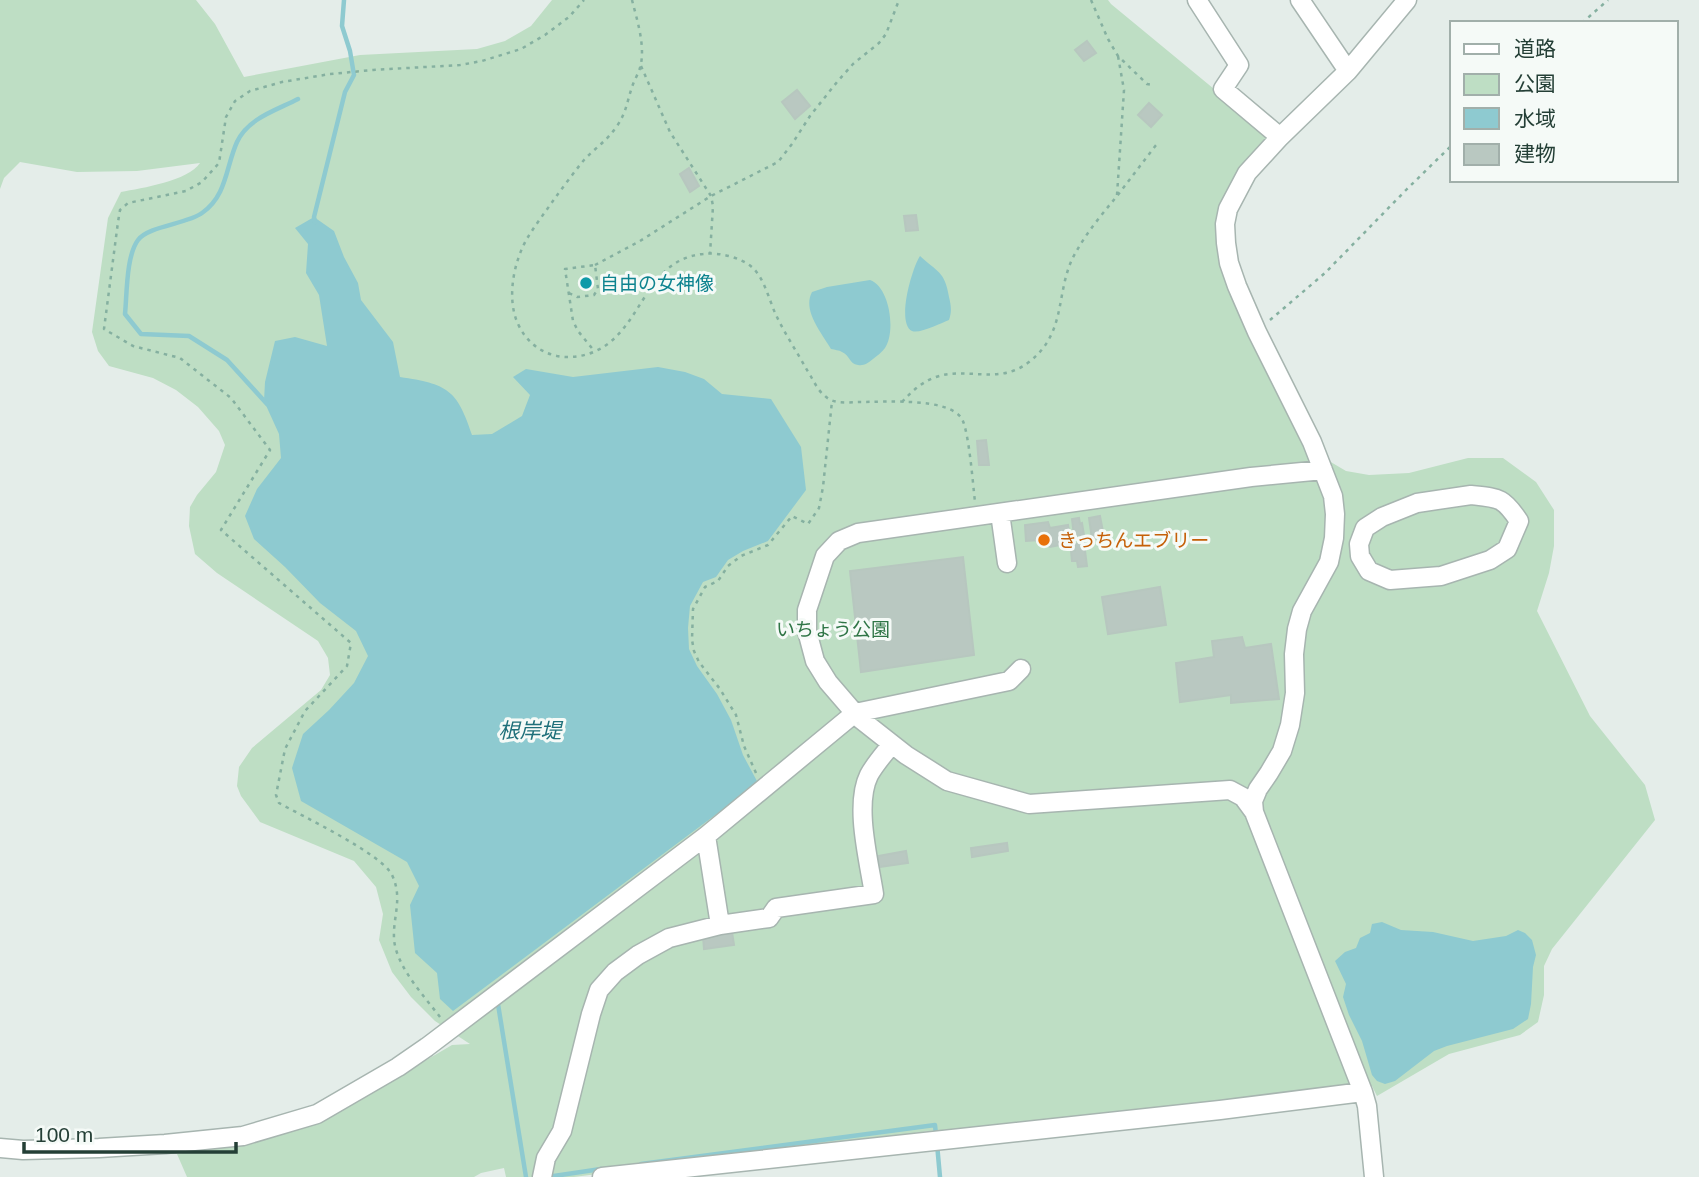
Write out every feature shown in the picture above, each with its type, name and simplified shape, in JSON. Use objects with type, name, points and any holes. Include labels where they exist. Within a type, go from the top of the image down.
[{"type":"street","points":[[1197,0],[1239,65],[1223,89],[1280,137]]},
{"type":"street","points":[[1300,0],[1348,71]]},
{"type":"street","points":[[1254,812],[1253,801],[1282,751],[1290,725],[1295,693],[1294,654],[1297,629],[1302,611],[1329,562],[1335,514],[1333,496],[1312,442],[1237,286],[1229,263],[1226,224],[1228,209],[1247,173],[1348,71],[1407,0]]},
{"type":"street","points":[[1323,470],[1251,477],[858,533],[839,541],[825,556],[807,610],[807,631],[815,662],[828,682],[855,713],[906,755],[947,781],[1029,804],[1230,790],[1243,797],[1254,812],[1363,1092],[1367,1106],[1374,1177]]},
{"type":"street","points":[[1471,495],[1498,498],[1510,507],[1519,521],[1507,549],[1490,560],[1441,576],[1390,580],[1368,571],[1360,556],[1359,544],[1365,528],[1382,517],[1417,503],[1471,495]]},
{"type":"street","points":[[1000,513],[1007,563]]},
{"type":"street","points":[[0,1147],[23,1150],[99,1148],[243,1136],[317,1114],[427,1047],[706,836],[855,713],[1009,681],[1021,669]]},
{"type":"street","points":[[542,1177],[546,1158],[562,1131],[599,990],[615,972],[638,955],[669,938],[720,925],[769,918],[776,908],[874,894],[862,808],[863,790],[869,775],[892,744]]},
{"type":"street","points":[[706,836],[720,925]]},
{"type":"street","points":[[602,1177],[1363,1092]]},
{"type":"path","points":[[446,1025],[403,967],[394,940],[398,900],[391,873],[372,854],[279,803],[276,795],[285,749],[306,711],[347,666],[351,643],[221,530],[270,450],[230,398],[180,358],[133,346],[104,329],[120,210],[128,203],[186,191],[202,182],[219,163],[226,117],[235,101],[250,91],[282,82],[330,74],[460,65],[482,61],[520,49],[545,35],[569,17],[584,0]]},
{"type":"path","points":[[632,0],[640,37],[641,66],[670,132],[711,196],[713,206],[710,254]]},
{"type":"path","points":[[595,352],[573,321],[565,269],[595,265],[640,241],[711,196],[778,162],[837,82],[886,34],[899,0]]},
{"type":"path","points":[[1091,0],[1118,56],[1147,84],[1153,85]]},
{"type":"path","points":[[1584,21],[1608,0]]},
{"type":"path","points":[[1118,56],[1124,99],[1118,195]]},
{"type":"path","points":[[641,66],[618,124],[606,141],[585,159],[526,239],[517,263],[512,303],[517,322],[524,334],[542,352],[564,358],[595,352],[614,340],[625,328],[641,301],[665,270],[676,262],[697,255],[730,257],[752,267],[762,279],[776,314],[825,397],[832,401],[845,402],[919,402],[951,410],[961,417],[977,516]]},
{"type":"path","points":[[902,402],[924,382],[937,376],[1000,374],[1029,362],[1049,339],[1056,325],[1074,254],[1156,145]]},
{"type":"path","points":[[1257,332],[1325,273],[1450,147]]},
{"type":"path","points":[[569,293],[577,297],[594,295],[598,289],[595,265]]},
{"type":"path","points":[[757,775],[744,746],[736,715],[694,651],[693,609],[705,587],[718,581],[728,566],[741,556],[768,545],[792,516],[808,524],[812,519],[819,508],[823,487],[832,401]]},
{"type":"green space","name":"いちょう公園","points":[[0,0],[196,0],[215,24],[244,77],[360,55],[477,49],[505,41],[531,26],[552,0],[1108,0],[1271,136],[1220,230],[1307,448],[1346,471],[1369,475],[1409,473],[1468,458],[1503,458],[1536,482],[1554,510],[1554,546],[1537,611],[1590,716],[1645,785],[1655,820],[1552,949],[1544,966],[1544,995],[1538,1022],[1520,1035],[1449,1054],[1377,1096],[1372,1086],[1338,1088],[1092,1118],[930,1131],[574,1177],[506,1177],[504,1168],[474,1177],[187,1177],[177,1154],[241,1143],[324,1120],[452,1045],[470,1044],[435,1021],[411,997],[392,972],[379,940],[383,914],[376,887],[354,861],[260,822],[241,796],[237,786],[239,767],[252,748],[321,690],[330,675],[328,658],[318,641],[217,573],[195,554],[189,526],[190,507],[216,472],[225,445],[219,431],[198,407],[176,390],[153,378],[109,366],[98,351],[92,332],[108,218],[121,192],[186,175],[200,163],[137,171],[77,172],[20,162],[4,178],[0,189]]},
{"type":"water","name":"根岸堤","points":[[314,217],[334,231],[358,283],[361,300],[393,342],[400,377],[429,383],[448,391],[461,408],[472,435],[492,434],[522,416],[530,395],[513,377],[526,369],[573,377],[658,367],[704,379],[722,394],[771,399],[801,447],[806,490],[768,541],[728,560],[716,577],[703,582],[690,606],[689,649],[731,720],[743,755],[758,783],[453,1011],[440,999],[437,973],[415,953],[410,905],[419,886],[407,862],[301,801],[292,768],[303,734],[354,683],[368,656],[356,631],[320,603],[254,539],[245,516],[257,489],[281,458],[279,434],[264,401],[265,382],[275,341],[295,337],[327,346],[319,295],[306,273],[308,244],[295,228]]},
{"type":"water","points":[[920,256],[943,277],[951,311],[949,320],[916,332],[907,326],[905,307],[913,272]]},
{"type":"water","points":[[870,280],[877,284],[886,300],[890,332],[885,348],[868,363],[858,365],[845,353],[831,349],[814,322],[809,307],[810,299],[812,292],[827,287]]},
{"type":"water","points":[[1382,922],[1401,930],[1433,932],[1473,941],[1506,936],[1518,930],[1525,933],[1532,940],[1536,955],[1528,1019],[1513,1029],[1434,1051],[1395,1081],[1385,1084],[1377,1081],[1372,1075],[1362,1041],[1349,1015],[1343,997],[1346,984],[1335,961],[1345,952],[1356,948],[1360,938],[1370,933],[1372,924]]},
{"type":"building","points":[[1087,41],[1096,53],[1084,61],[1075,50]]},
{"type":"building","points":[[797,90],[810,106],[795,119],[782,102]]},
{"type":"building","points":[[1149,103],[1162,115],[1151,127],[1138,115]]},
{"type":"building","points":[[689,168],[699,186],[690,192],[680,174]]},
{"type":"building","points":[[916,215],[918,230],[906,231],[904,216]]},
{"type":"building","points":[[986,440],[989,465],[979,465],[977,441]]},
{"type":"building","points":[[1100,516],[1104,537],[1092,539],[1089,518]]},
{"type":"building","points":[[1079,518],[1084,535],[1074,536],[1072,519]]},
{"type":"building","points":[[1048,522],[1050,528],[1068,525],[1071,543],[1050,547],[1041,540],[1026,541],[1025,525]]},
{"type":"building","points":[[1084,543],[1087,566],[1078,567],[1077,561],[1072,561],[1071,551],[1075,551],[1075,544]]},
{"type":"building","points":[[963,557],[974,655],[861,672],[850,571]]},
{"type":"building","points":[[1160,587],[1166,625],[1108,634],[1102,597]]},
{"type":"building","points":[[1242,637],[1245,648],[1271,644],[1279,699],[1231,703],[1231,695],[1180,702],[1176,663],[1214,657],[1212,641]]},
{"type":"building","points":[[1007,843],[1008,851],[972,857],[971,848]]},
{"type":"building","points":[[906,851],[908,863],[879,867],[878,856]]},
{"type":"building","points":[[732,932],[734,945],[704,949],[703,936]]},
{"type":"waterway","points":[[315,222],[345,92],[354,75],[342,26],[344,0]]},
{"type":"waterway","points":[[267,404],[227,360],[189,336],[141,334],[125,314],[128,276],[131,256],[138,240],[150,231],[195,217],[210,206],[221,189],[233,151],[242,134],[256,121],[298,99]]},
{"type":"waterway","points":[[497,998],[526,1177]]},
{"type":"waterway","points":[[641,1164],[935,1125],[936,1135]]},
{"type":"waterway","points":[[937,1144],[940,1177]]},
{"type":"waterway","points":[[547,1177],[601,1169]]},
{"type":"place","name":"自由の女神像","points":[[586,283]]},
{"type":"place","name":"きっちんエブリー","points":[[1044,540]]}]
